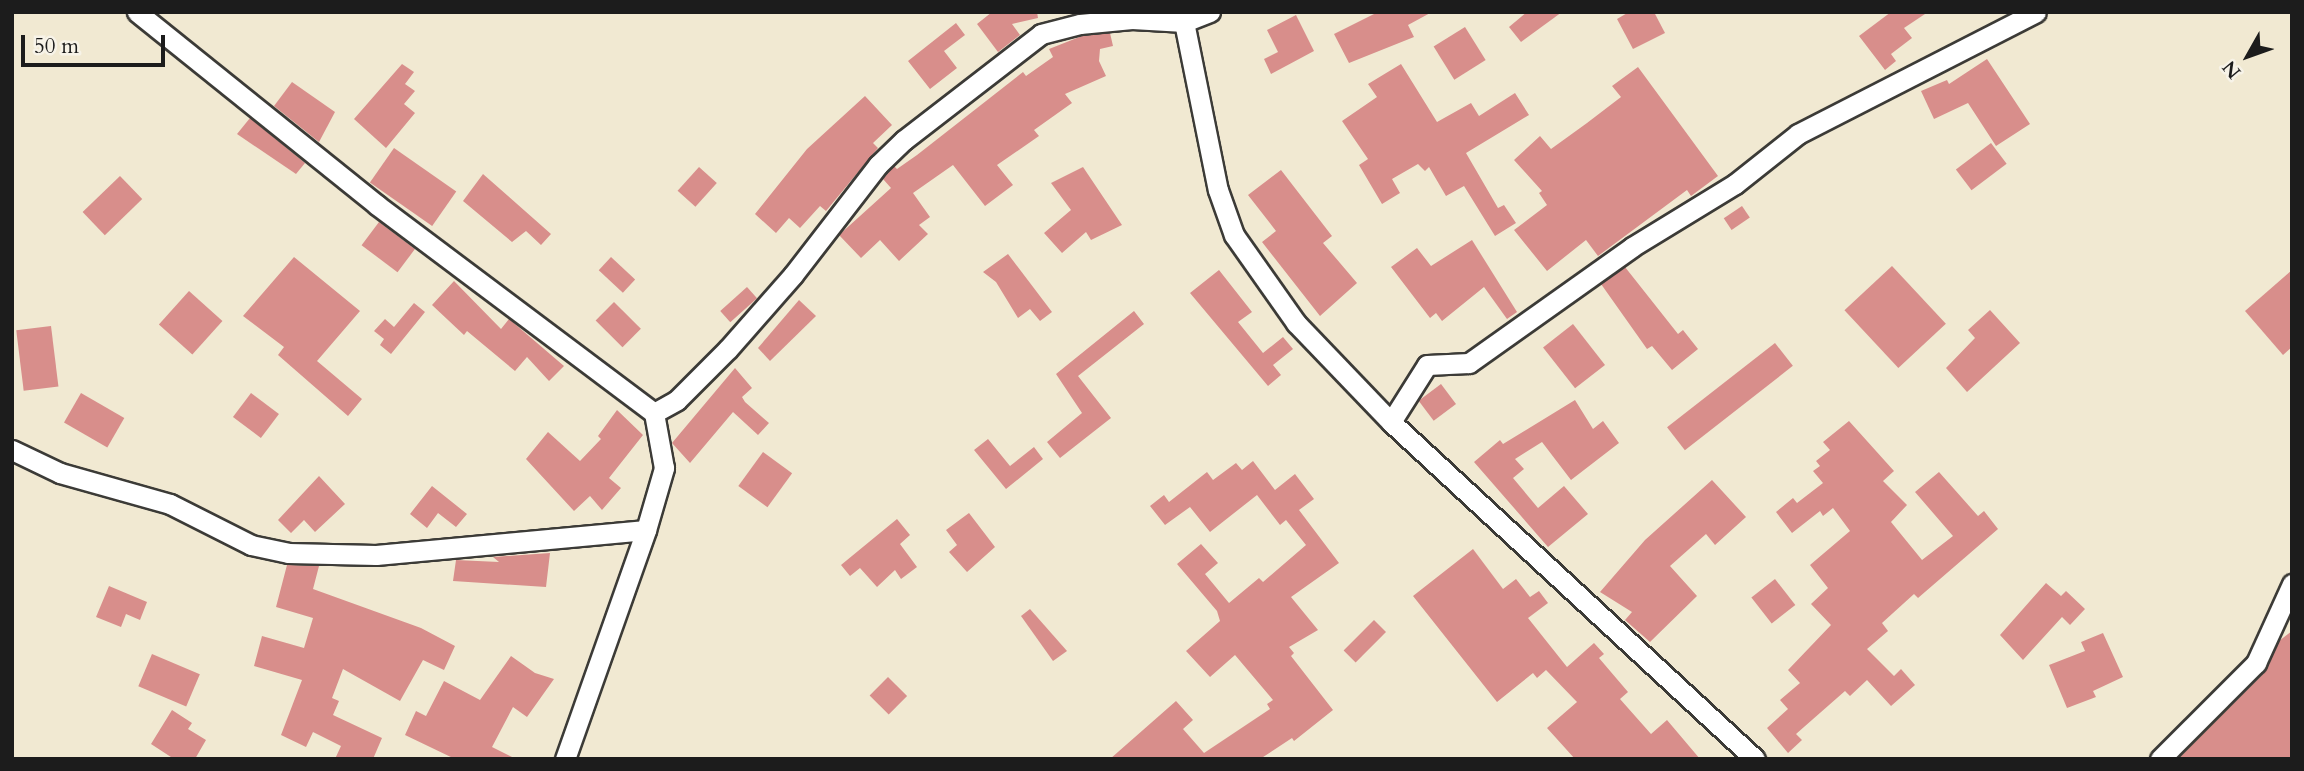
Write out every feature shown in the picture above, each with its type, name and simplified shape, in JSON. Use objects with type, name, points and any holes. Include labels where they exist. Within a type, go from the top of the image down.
[{"type":"street","points":[[137,12],[377,205],[653,413],[664,468],[646,530],[565,759]]},
{"type":"street","points":[[653,413],[677,400],[728,349],[793,275],[878,165],[904,140],[1041,34],[1080,24],[1185,17],[1210,12]]},
{"type":"street","points":[[1391,422],[1427,365],[1469,363],[1632,247],[1735,184],[1798,134],[2036,12]]},
{"type":"street","points":[[1185,17],[1218,190],[1234,235],[1296,323],[1391,422],[1755,759]]},
{"type":"street","points":[[12,450],[60,473],[170,504],[251,545],[288,553],[376,555],[646,530]]},
{"type":"street","points":[[2160,759],[2256,663],[2292,584]]},
{"type":"building","points":[[992,12],[1037,12],[1038,18],[1012,24],[1020,35],[998,52],[977,24]]},
{"type":"building","points":[[1378,12],[1432,12],[1408,25],[1414,37],[1349,63],[1334,34]]},
{"type":"building","points":[[1527,12],[1562,12],[1521,42],[1509,27]]},
{"type":"building","points":[[1629,12],[1654,12],[1665,33],[1633,49],[1617,19]]},
{"type":"building","points":[[1891,12],[1928,12],[1904,28],[1912,38],[1891,54],[1896,61],[1885,70],[1859,36]]},
{"type":"building","points":[[1296,15],[1314,51],[1271,74],[1264,59],[1278,52],[1267,30]]},
{"type":"building","points":[[956,23],[965,35],[944,51],[957,68],[930,89],[908,61]]},
{"type":"building","points":[[1465,27],[1486,60],[1454,80],[1434,47]]},
{"type":"building","points":[[1110,33],[1113,46],[1100,49],[1099,61],[1106,76],[1065,94],[1072,103],[1034,130],[1039,136],[997,165],[1013,185],[985,206],[953,165],[913,193],[930,217],[919,225],[928,234],[899,261],[880,240],[861,258],[839,235],[891,188],[883,179],[894,166],[897,169],[917,155],[1023,72],[1026,76],[1053,57],[1049,49],[1082,36]]},
{"type":"building","points":[[1987,59],[2030,124],[1996,146],[1968,103],[1934,119],[1921,91],[1947,80],[1949,84]]},
{"type":"building","points":[[402,64],[414,72],[405,84],[415,91],[404,104],[415,113],[386,148],[354,119]]},
{"type":"building","points":[[1401,64],[1437,122],[1471,103],[1479,116],[1515,93],[1529,115],[1466,153],[1498,208],[1504,205],[1516,223],[1495,236],[1464,186],[1446,196],[1429,167],[1425,171],[1418,164],[1392,179],[1400,193],[1382,204],[1359,165],[1368,159],[1342,121],[1377,97],[1368,84]]},
{"type":"building","points":[[1638,67],[1718,176],[1691,196],[1687,190],[1598,256],[1586,240],[1547,271],[1514,230],[1547,205],[1539,193],[1542,191],[1514,160],[1540,136],[1551,149],[1587,123],[1621,97],[1612,86]]},
{"type":"building","points":[[292,82],[335,112],[319,142],[274,106]]},
{"type":"building","points":[[865,96],[892,125],[873,143],[878,148],[826,211],[820,206],[800,228],[789,218],[776,233],[755,214],[807,149]]},
{"type":"building","points":[[250,118],[305,163],[296,174],[237,134]]},
{"type":"building","points":[[1991,143],[2007,164],[1972,190],[1956,169]]},
{"type":"building","points":[[394,148],[456,192],[432,226],[370,182]]},
{"type":"building","points":[[699,167],[717,183],[695,207],[678,191]]},
{"type":"building","points":[[1083,167],[1122,225],[1091,240],[1086,232],[1062,253],[1044,233],[1071,210],[1051,183]]},
{"type":"building","points":[[1281,170],[1332,236],[1323,243],[1357,283],[1320,316],[1262,242],[1276,231],[1248,195]]},
{"type":"building","points":[[483,174],[551,234],[541,245],[526,231],[512,242],[463,201]]},
{"type":"building","points":[[120,176],[142,199],[105,235],[83,212]]},
{"type":"building","points":[[1742,206],[1750,218],[1732,230],[1724,218]]},
{"type":"building","points":[[379,222],[415,249],[397,272],[362,245]]},
{"type":"building","points":[[1472,240],[1517,312],[1507,319],[1484,287],[1442,321],[1436,313],[1430,318],[1391,267],[1417,248],[1431,266]]},
{"type":"building","points":[[1008,254],[1052,312],[1040,321],[1030,309],[1018,318],[996,282],[983,272]]},
{"type":"building","points":[[294,257],[360,311],[317,361],[362,399],[348,416],[278,355],[284,347],[243,316]]},
{"type":"building","points":[[611,257],[635,280],[623,293],[599,270]]},
{"type":"building","points":[[1892,266],[1946,324],[1898,368],[1844,310]]},
{"type":"building","points":[[1625,267],[1678,334],[1683,330],[1698,349],[1672,370],[1652,346],[1647,349],[1601,284]]},
{"type":"building","points":[[1219,270],[1252,312],[1238,322],[1263,353],[1283,337],[1293,349],[1273,365],[1281,375],[1268,386],[1190,293]]},
{"type":"building","points":[[2292,270],[2292,347],[2283,355],[2245,311]]},
{"type":"building","points":[[454,281],[501,329],[509,319],[564,366],[549,381],[527,357],[515,371],[467,331],[464,335],[432,305]]},
{"type":"building","points":[[747,287],[757,298],[730,322],[720,311]]},
{"type":"building","points":[[189,291],[222,321],[192,355],[159,324]]},
{"type":"building","points":[[799,300],[816,316],[770,361],[758,348]]},
{"type":"building","points":[[614,302],[641,329],[622,347],[596,320]]},
{"type":"building","points":[[414,303],[425,312],[391,354],[380,345],[384,339],[374,331],[385,319],[394,327]]},
{"type":"building","points":[[1990,310],[2020,343],[1967,392],[1946,368],[1975,338],[1968,330]]},
{"type":"building","points":[[1134,311],[1144,324],[1078,376],[1111,418],[1060,458],[1047,442],[1082,413],[1056,374]]},
{"type":"building","points":[[1573,324],[1605,365],[1575,388],[1543,347]]},
{"type":"building","points":[[51,326],[58,387],[24,391],[16,330]]},
{"type":"building","points":[[1775,343],[1793,366],[1685,450],[1667,427]]},
{"type":"building","points":[[735,368],[752,388],[742,397],[745,402],[769,423],[758,435],[733,412],[690,463],[672,443]]},
{"type":"building","points":[[1441,384],[1456,404],[1434,421],[1419,401]]},
{"type":"building","points":[[81,393],[124,418],[107,447],[64,422]]},
{"type":"building","points":[[251,393],[279,414],[261,438],[233,417]]},
{"type":"building","points":[[1575,400],[1593,429],[1603,421],[1619,443],[1571,480],[1542,442],[1515,459],[1524,469],[1513,478],[1538,508],[1564,486],[1588,514],[1548,547],[1474,462],[1500,440],[1503,444]]},
{"type":"building","points":[[617,410],[643,435],[609,478],[621,488],[602,510],[590,496],[574,511],[526,459],[548,432],[580,461],[601,439],[598,436]]},
{"type":"building","points":[[1849,421],[1894,471],[1883,481],[1907,505],[1891,522],[1922,560],[1953,536],[1915,492],[1939,472],[1978,516],[1984,511],[1998,529],[1918,598],[1914,594],[1882,623],[1888,631],[1867,649],[1894,676],[1901,669],[1915,685],[1891,706],[1867,680],[1850,696],[1845,691],[1796,734],[1802,740],[1788,753],[1767,728],[1788,709],[1780,700],[1800,683],[1788,670],[1831,625],[1811,604],[1828,588],[1810,565],[1850,531],[1833,508],[1823,516],[1820,511],[1792,533],[1776,512],[1793,498],[1797,503],[1823,483],[1813,471],[1820,466],[1816,461],[1830,450],[1823,442]]},
{"type":"building","points":[[988,439],[1010,466],[1034,447],[1043,459],[1006,489],[974,450]]},
{"type":"building","points":[[763,452],[792,473],[767,507],[738,486]]},
{"type":"building","points":[[1253,461],[1275,490],[1295,474],[1314,499],[1299,510],[1339,563],[1291,597],[1318,630],[1289,647],[1294,653],[1291,656],[1333,710],[1294,741],[1292,738],[1260,759],[1110,759],[1176,701],[1193,720],[1183,729],[1204,753],[1270,709],[1267,704],[1273,700],[1235,655],[1210,677],[1186,651],[1220,621],[1217,611],[1177,564],[1201,544],[1218,563],[1205,574],[1229,603],[1259,578],[1263,582],[1306,545],[1286,520],[1280,525],[1257,495],[1210,532],[1190,507],[1165,525],[1150,506],[1164,495],[1169,502],[1207,472],[1213,480],[1236,463],[1242,470]]},
{"type":"building","points":[[319,476],[345,504],[315,532],[304,520],[291,533],[278,520]]},
{"type":"building","points":[[1712,480],[1746,517],[1715,545],[1706,534],[1670,566],[1697,596],[1650,642],[1625,620],[1632,612],[1600,592],[1645,540]]},
{"type":"building","points":[[432,486],[467,514],[456,527],[438,513],[427,528],[410,514]]},
{"type":"building","points":[[969,513],[995,547],[967,572],[949,552],[957,545],[946,530]]},
{"type":"building","points":[[897,519],[910,535],[900,544],[917,567],[901,579],[895,570],[877,587],[860,568],[850,576],[841,565]]},
{"type":"building","points":[[1473,549],[1503,589],[1516,579],[1530,597],[1539,591],[1548,603],[1528,618],[1567,667],[1594,643],[1604,654],[1599,658],[1628,692],[1620,699],[1651,734],[1667,720],[1700,759],[1575,759],[1547,728],[1577,702],[1546,670],[1537,678],[1533,673],[1497,702],[1413,596]]},
{"type":"building","points":[[550,553],[546,587],[453,581],[456,560],[499,562],[493,557]]},
{"type":"building","points":[[287,565],[319,566],[313,589],[421,628],[455,646],[444,670],[423,660],[400,701],[343,669],[332,698],[339,701],[333,715],[382,738],[373,759],[335,759],[341,746],[313,732],[306,747],[281,735],[302,680],[254,666],[262,636],[304,648],[313,618],[276,607]]},
{"type":"building","points":[[1775,579],[1795,605],[1772,623],[1751,597]]},
{"type":"building","points":[[2046,583],[2061,596],[2066,591],[2085,609],[2070,625],[2062,617],[2023,660],[2000,635]]},
{"type":"building","points":[[109,586],[147,602],[140,620],[126,614],[121,627],[96,617]]},
{"type":"building","points":[[1030,609],[1067,651],[1053,661],[1021,616]]},
{"type":"building","points":[[1374,620],[1386,632],[1356,662],[1344,650]]},
{"type":"building","points":[[2292,631],[2292,759],[2178,759],[2265,672],[2279,641]]},
{"type":"building","points":[[2103,633],[2123,677],[2093,691],[2096,697],[2067,708],[2049,665],[2085,651],[2081,642]]},
{"type":"building","points":[[152,654],[200,674],[186,707],[138,686]]},
{"type":"building","points":[[511,656],[535,673],[554,679],[527,717],[513,707],[492,747],[516,759],[455,759],[405,735],[416,711],[426,716],[444,681],[480,700]]},
{"type":"building","points":[[888,677],[907,696],[889,714],[870,695]]},
{"type":"building","points":[[172,710],[192,723],[188,729],[206,740],[195,759],[174,759],[151,744]]}]
